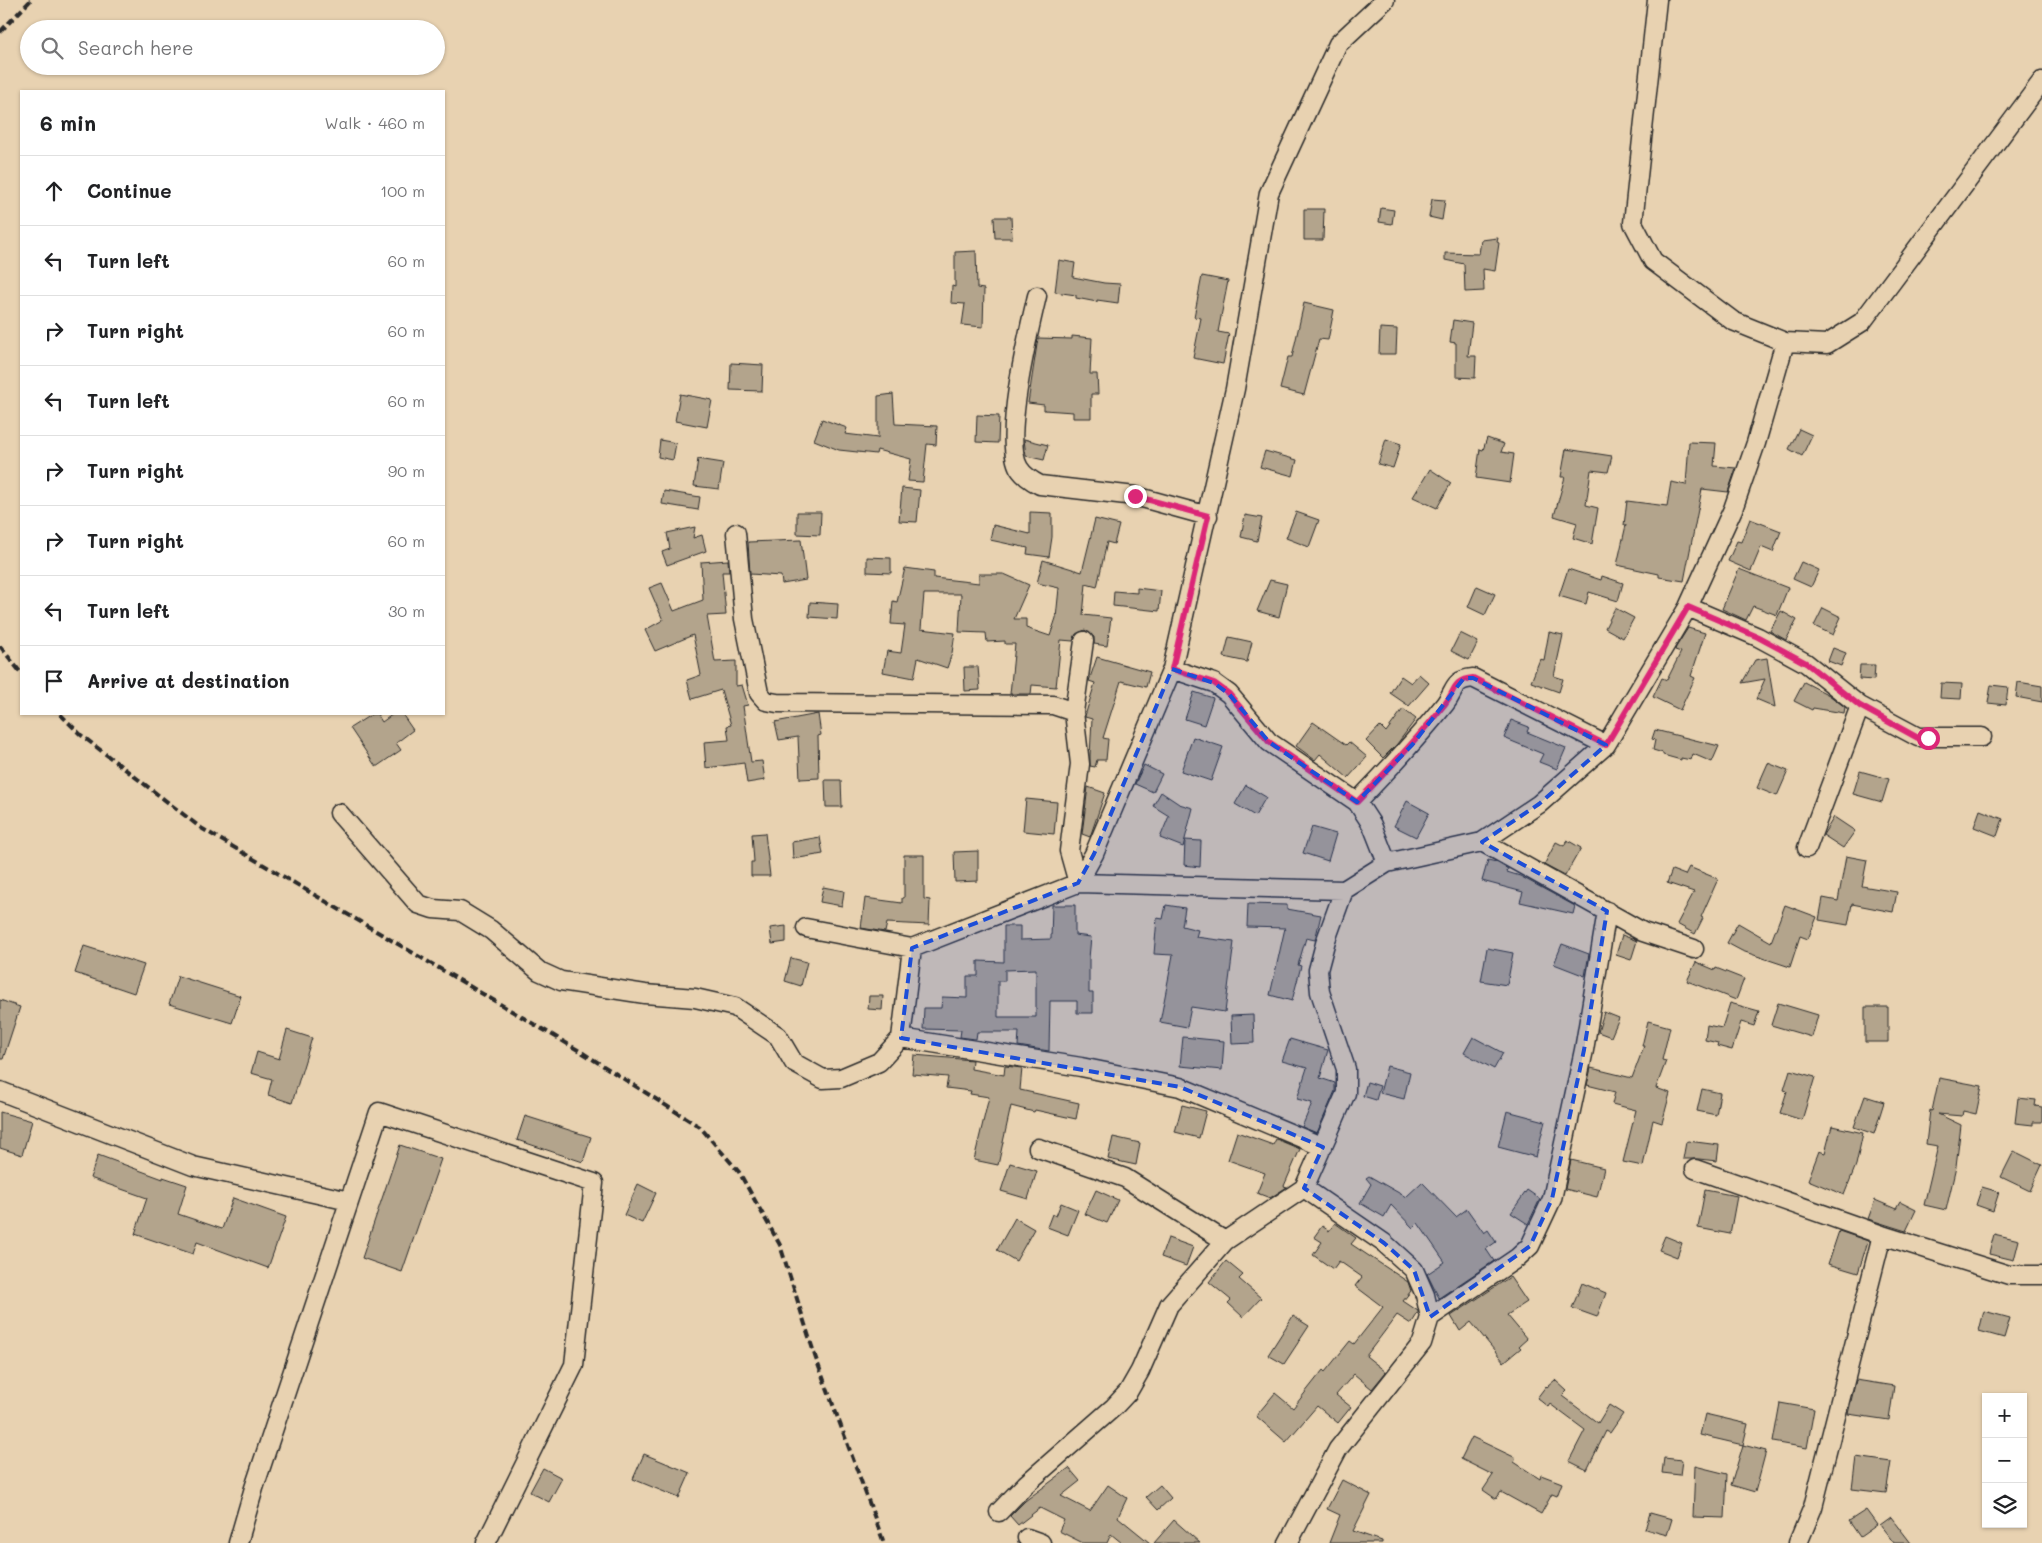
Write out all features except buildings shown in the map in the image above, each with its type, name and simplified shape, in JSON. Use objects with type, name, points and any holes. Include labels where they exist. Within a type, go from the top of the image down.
[{"type":"street","points":[[1078,883],[1094,854],[1172,669],[1236,389],[1269,193],[1338,44],[1385,0]]},
{"type":"street","points":[[1658,0],[1633,223],[1653,261],[1733,321],[1785,342],[1827,344],[1862,322],[2042,81]]},
{"type":"street","points":[[1036,296],[1017,389],[1013,449],[1018,467],[1027,478],[1040,485],[1135,496],[1208,516]]},
{"type":"street","points":[[806,928],[912,948],[1078,883],[1344,890],[1387,863],[1482,842],[1539,804],[1606,745],[1688,607],[1733,509],[1756,443],[1785,342]]},
{"type":"street","points":[[736,533],[744,620],[759,693],[766,701],[777,703],[1053,705],[1074,712]]},
{"type":"street","points":[[1688,607],[1758,637],[1806,663],[1860,706],[1918,738],[1982,737]]},
{"type":"street","points":[[1078,883],[1069,851],[1080,764],[1074,712],[1084,641]]},
{"type":"street","points":[[1172,669],[1214,683],[1229,694],[1269,742],[1357,802],[1372,825],[1387,863]]},
{"type":"street","points":[[1357,802],[1412,745],[1450,698],[1458,681],[1464,678],[1473,678],[1606,745]]},
{"type":"street","points":[[1807,848],[1860,706]]},
{"type":"street","points":[[339,813],[418,904],[433,909],[460,911],[490,930],[539,971],[561,981],[646,994],[695,998],[735,1008],[778,1036],[794,1063],[822,1079],[841,1078],[879,1062],[901,1038],[912,948]]},
{"type":"street","points":[[1482,842],[1643,932],[1694,949]]},
{"type":"street","points":[[999,1512],[1026,1484],[1114,1407],[1128,1392],[1140,1371],[1168,1305],[1225,1241],[1304,1188],[1346,1093],[1346,1069],[1320,992],[1318,970],[1326,940],[1344,890]]},
{"type":"street","points":[[1430,1317],[1517,1258],[1530,1246],[1552,1199],[1584,1050],[1607,911]]},
{"type":"street","points":[[901,1038],[1081,1067],[1180,1087],[1323,1147]]},
{"type":"street","points":[[0,1091],[194,1166],[349,1201]]},
{"type":"street","points":[[238,1543],[254,1488],[379,1112],[594,1183],[574,1365],[486,1543]]},
{"type":"street","points":[[1038,1148],[1125,1178],[1225,1241]]},
{"type":"street","points":[[1695,1169],[1882,1235],[2009,1275],[2042,1275]]},
{"type":"street","points":[[1288,1543],[1338,1449],[1422,1343],[1430,1317],[1425,1295],[1414,1270],[1384,1244],[1304,1188]]},
{"type":"street","points":[[1798,1543],[1813,1507],[1882,1235]]},
{"type":"highlighted area","points":[[1172,669],[1214,683],[1229,694],[1269,742],[1357,802],[1412,745],[1464,678],[1473,678],[1606,745],[1539,804],[1482,842],[1607,911],[1584,1050],[1552,1199],[1530,1246],[1430,1317],[1414,1270],[1384,1243],[1304,1188],[1323,1147],[1180,1087],[901,1038],[912,948],[1078,883],[1094,854]]},
{"type":"railway","points":[[0,32],[31,0]]},
{"type":"railway","points":[[0,646],[20,672]]},
{"type":"railway","points":[[61,715],[81,735],[201,828],[583,1053],[700,1127],[739,1172],[780,1245],[815,1356],[884,1543]]},
{"type":"route","points":[[1135,496],[1208,516],[1172,669],[1214,683],[1229,694],[1269,742],[1357,802],[1412,745],[1450,698],[1458,681],[1464,678],[1473,678],[1606,745],[1688,607],[1758,637],[1806,663],[1860,706],[1918,738],[1928,738]]}]
